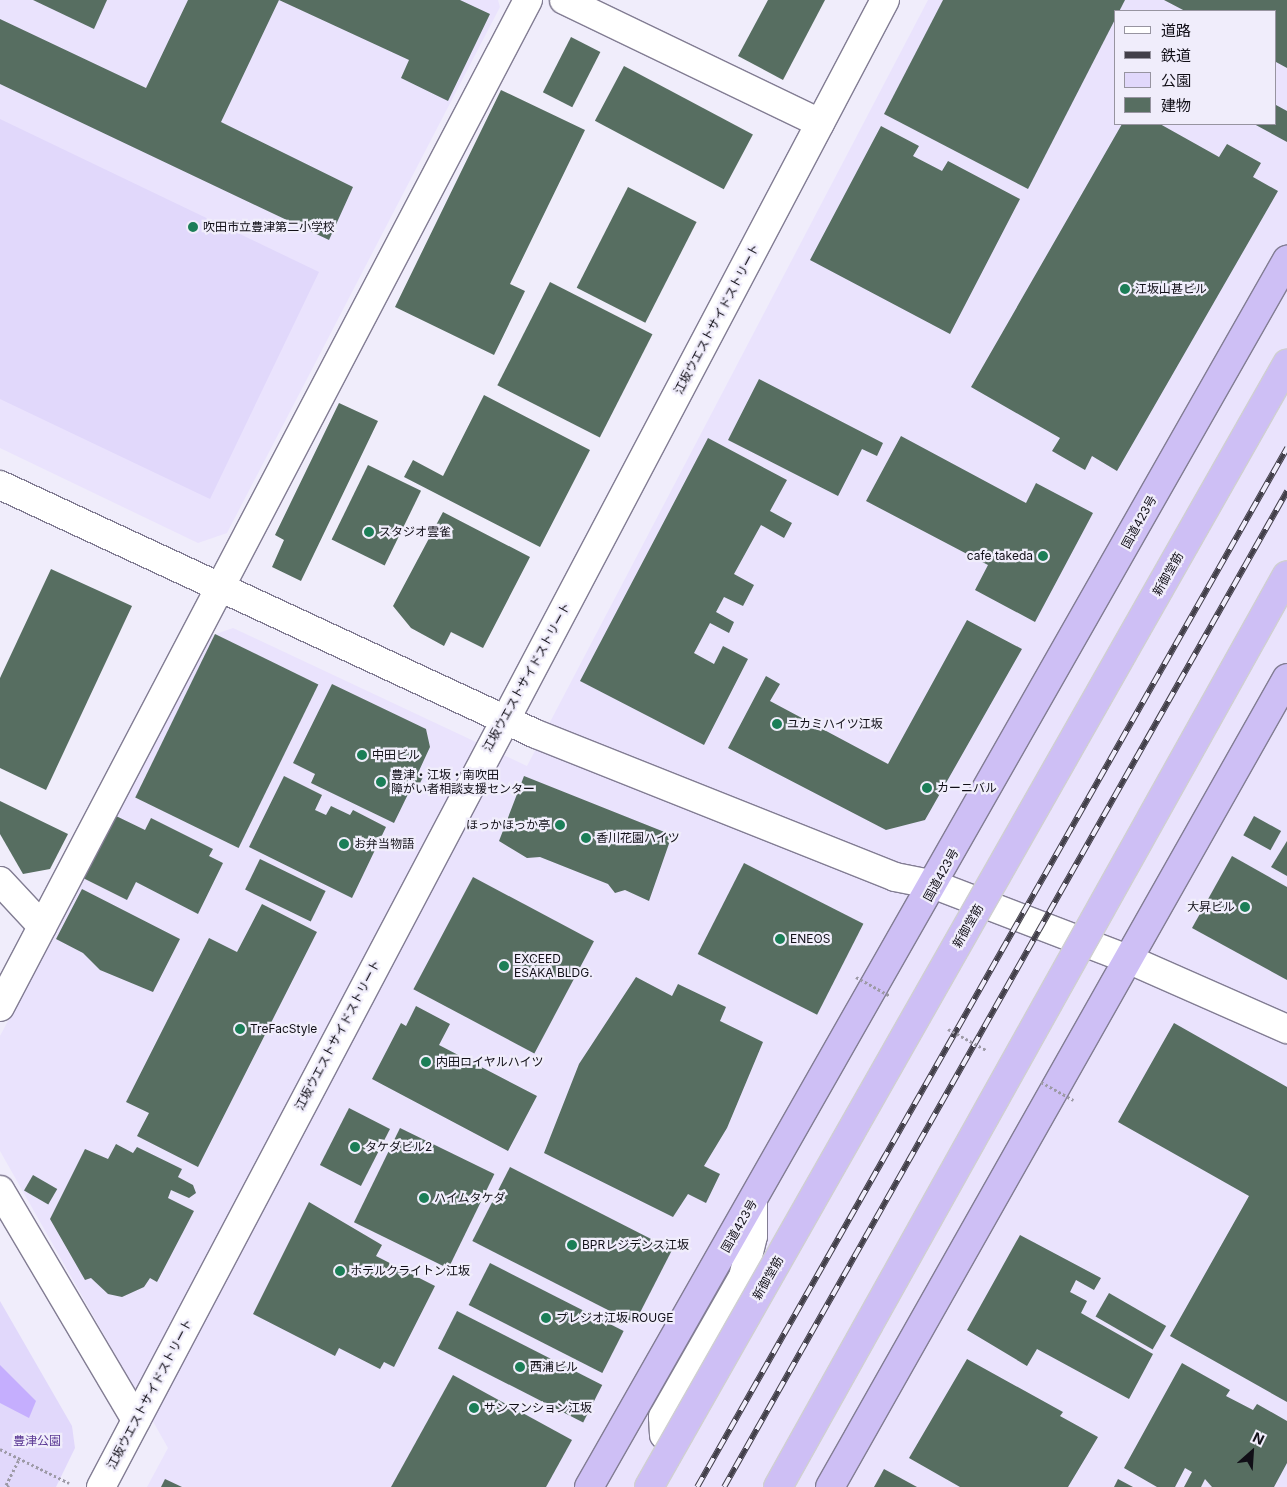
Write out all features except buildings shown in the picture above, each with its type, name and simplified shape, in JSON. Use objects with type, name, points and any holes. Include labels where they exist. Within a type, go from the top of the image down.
[{"type":"highway","name":"国道423号","points":[[589,1487],[935,885],[1287,260]]},
{"type":"highway","name":"新御堂筋","points":[[649,1487],[1287,364]]},
{"type":"highway","points":[[778,1487],[1287,575]]},
{"type":"highway","points":[[830,1487],[1287,678]]},
{"type":"street","points":[[0,1007],[221,590],[528,0]]},
{"type":"street","points":[[564,0],[820,123]]},
{"type":"street","name":"江坂ウエストサイドストリート","points":[[101,1487],[504,719],[885,0]]},
{"type":"street","points":[[0,485],[221,590],[504,719],[895,877],[935,885],[1128,959],[1287,1029]]},
{"type":"street","points":[[0,881],[42,926]]},
{"type":"street","points":[[0,1190],[136,1420]]},
{"type":"street","points":[[664,1435],[663,1417],[744,1277],[753,1236],[753,1202]]},
{"type":"path","points":[[856,977],[898,1000]]},
{"type":"path","points":[[940,1024],[990,1053]]},
{"type":"path","points":[[1032,1076],[1074,1100]]},
{"type":"path","points":[[0,1449],[72,1484]]},
{"type":"path","points":[[9,1487],[6,1485],[19,1459]]},
{"type":"shaded area","name":"吹田市立豊津第二小学校","points":[[0,0],[498,0],[500,7],[227,533],[198,543],[0,448]]},
{"type":"shaded area","points":[[928,0],[1287,0],[1287,1487],[147,1487],[168,1448],[0,1151],[0,1036],[210,636],[233,628],[527,766]]},
{"type":"shaded area","points":[[0,1365],[36,1401],[29,1418],[0,1403]]},
{"type":"green space","points":[[0,119],[319,272],[210,499],[0,399]]},
{"type":"green space","name":"豊津公園","points":[[0,1301],[72,1426],[75,1448],[56,1487],[0,1487]]},
{"type":"railway","points":[[697,1487],[1287,448]]},
{"type":"railway","points":[[724,1487],[1287,491]]},
{"type":"place","name":"吹田市立豊津第二小学校","points":[[193,227]]},
{"type":"place","name":"江坂山甚ビル","points":[[1125,289]]},
{"type":"place","name":"スタジオ雲雀","points":[[369,532]]},
{"type":"place","name":"cafe takeda","points":[[1043,556]]},
{"type":"place","name":"ユカミハイツ江坂","points":[[777,724]]},
{"type":"place","name":"中田ビル","points":[[362,755]]},
{"type":"place","name":"豊津・江坂・南吹田 障がい者相談支援センター","points":[[381,782]]},
{"type":"place","name":"カーニバル","points":[[927,788]]},
{"type":"place","name":"ほっかほっか亭","points":[[560,825]]},
{"type":"place","name":"香川花園ハイツ","points":[[586,838]]},
{"type":"place","name":"お弁当物語","points":[[344,844]]},
{"type":"place","name":"大昇ビル","points":[[1245,907]]},
{"type":"place","name":"ENEOS","points":[[780,939]]},
{"type":"place","name":"EXCEED ESAKA BLDG.","points":[[504,966]]},
{"type":"place","name":"TreFacStyle","points":[[240,1029]]},
{"type":"place","name":"内田ロイヤルハイツ","points":[[426,1062]]},
{"type":"place","name":"タケダビル2","points":[[355,1147]]},
{"type":"place","name":"ハイムタケダ","points":[[424,1198]]},
{"type":"place","name":"BPRレジデンス江坂","points":[[572,1245]]},
{"type":"place","name":"ホテルクライトン江坂","points":[[340,1271]]},
{"type":"place","name":"プレジオ江坂 ROUGE","points":[[546,1318]]},
{"type":"place","name":"西浦ビル","points":[[520,1367]]},
{"type":"place","name":"サンマンション江坂","points":[[474,1408]]}]
